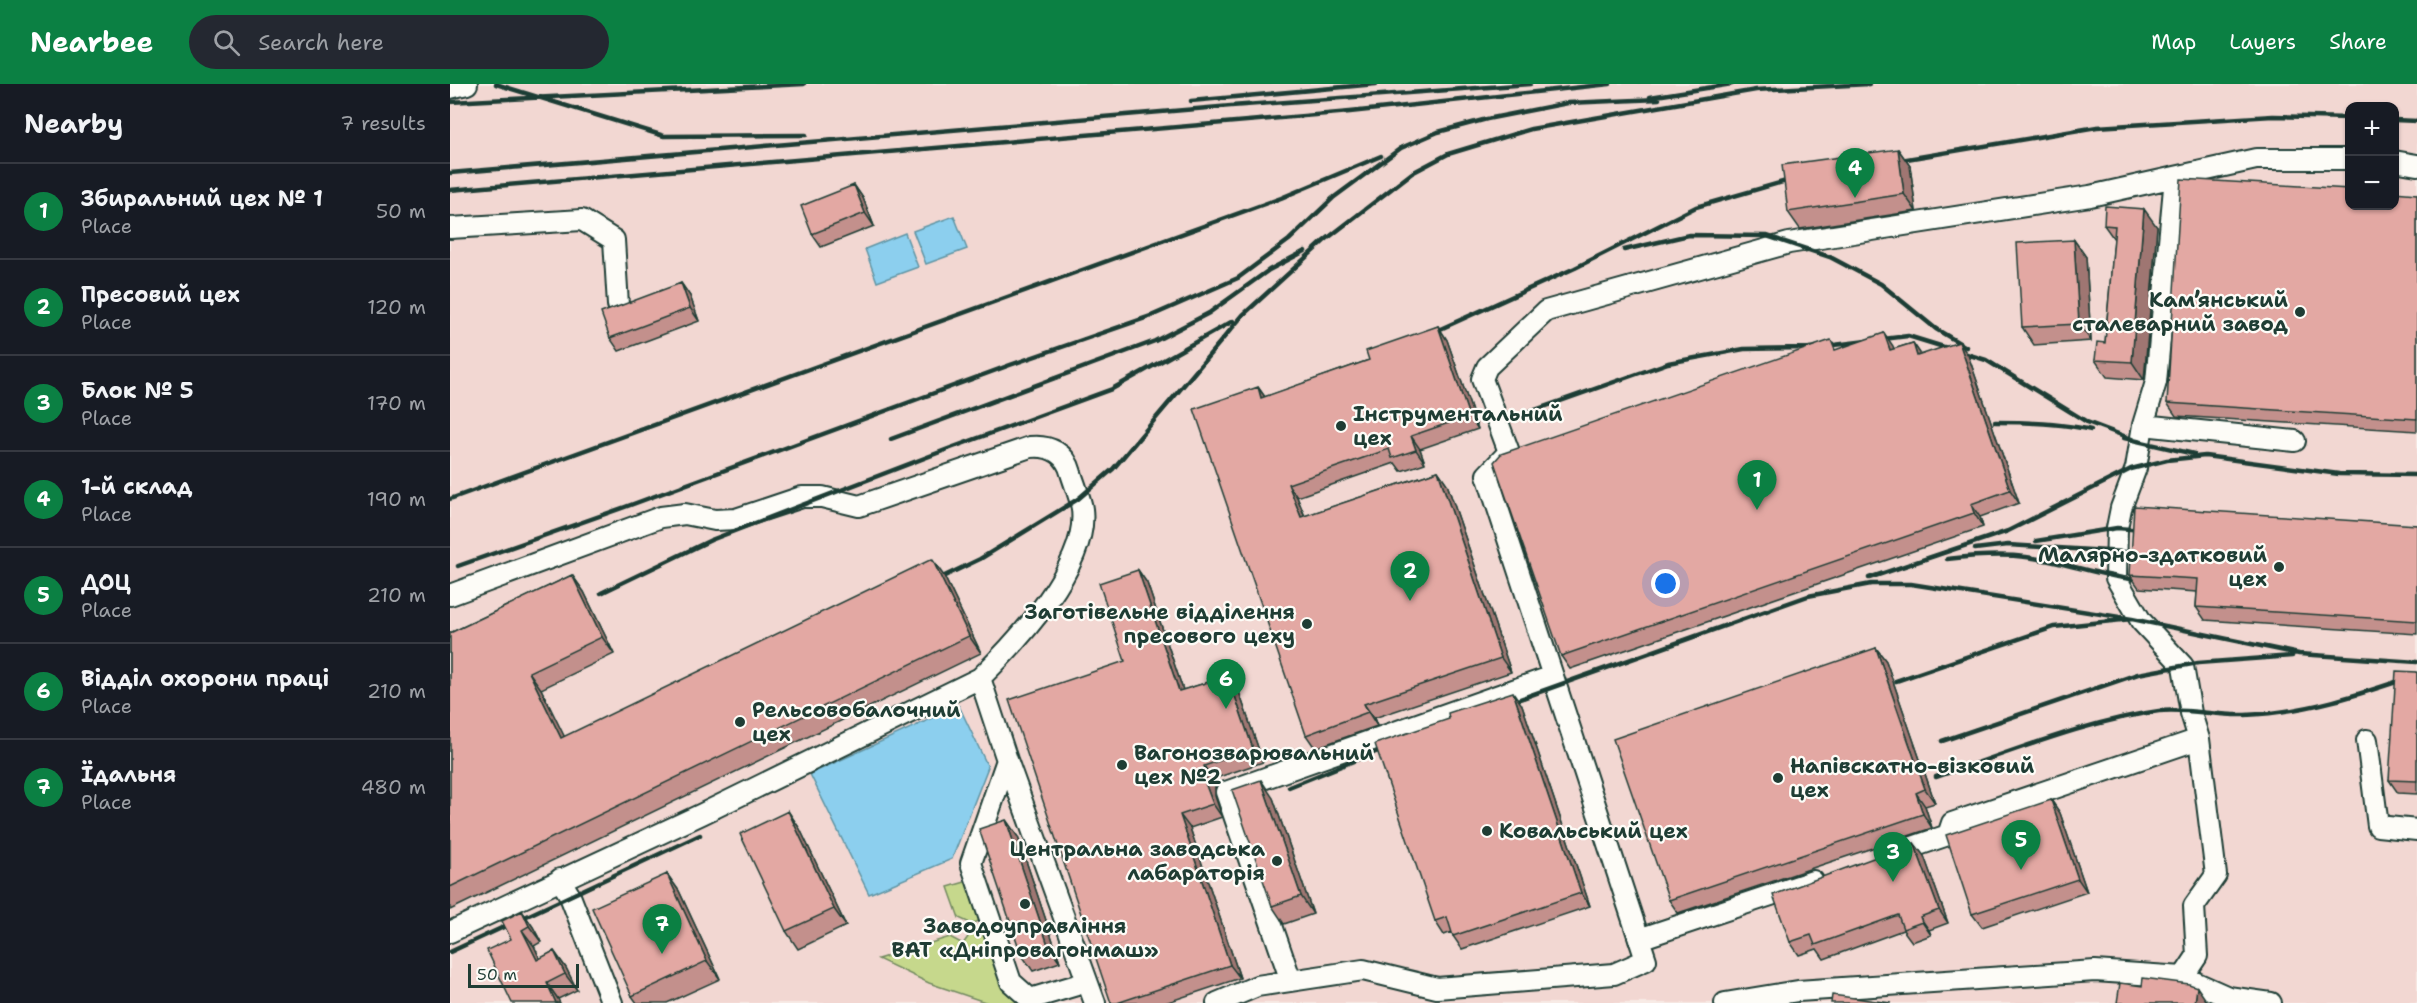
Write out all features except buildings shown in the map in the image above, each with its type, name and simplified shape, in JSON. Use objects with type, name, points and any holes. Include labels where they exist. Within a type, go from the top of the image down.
[{"type":"lane","points":[[450,88],[467,84]]},
{"type":"lane","points":[[1217,1003],[1257,986],[1363,970],[1437,988],[1614,974],[1646,960],[1488,475],[1509,452],[1482,379],[1487,367],[1546,311],[1790,243],[2090,196],[2256,159],[2345,159]]},
{"type":"lane","points":[[2399,162],[2417,165]]},
{"type":"lane","points":[[2175,177],[2156,382],[2143,425],[2136,468],[2121,508],[2117,528],[2116,578],[2141,621],[2183,666],[2199,739],[2216,875],[2194,906],[2197,956],[2183,977]]},
{"type":"lane","points":[[450,228],[582,220],[614,240],[618,305]]},
{"type":"lane","points":[[2143,425],[2295,441]]},
{"type":"lane","points":[[450,595],[661,517],[684,514],[716,520],[736,519],[802,497],[822,497],[859,506],[1030,447],[1052,448],[1061,453],[1070,468],[1082,508],[1078,544],[1063,577],[1011,648],[980,678],[702,814],[450,932]]},
{"type":"lane","points":[[1291,981],[1226,792],[1553,676]]},
{"type":"lane","points":[[980,678],[1007,760],[1095,1003]]},
{"type":"lane","points":[[1871,861],[1948,835],[1952,823],[2199,739]]},
{"type":"lane","points":[[2367,740],[2378,826],[2417,830]]},
{"type":"lane","points":[[1007,760],[971,863],[1011,982],[1030,999],[1087,982]]},
{"type":"lane","points":[[1639,939],[1827,876]]},
{"type":"lane","points":[[560,879],[570,896],[612,1003]]},
{"type":"lane","points":[[1725,1003],[1798,991],[2095,971],[2183,977],[2228,997],[2271,1003]]},
{"type":"shaded area","points":[[450,84],[2417,84],[2417,1003],[450,1003]]},
{"type":"green space","points":[[972,880],[985,918],[972,924],[959,918],[948,887]]},
{"type":"green space","points":[[986,926],[1028,1003],[988,1003],[929,983],[878,959],[950,937],[963,944],[973,930]]},
{"type":"water","points":[[954,216],[967,249],[926,264],[913,231]]},
{"type":"water","points":[[905,233],[918,267],[877,282],[865,249]]},
{"type":"water","points":[[959,706],[988,767],[952,859],[869,894],[810,774]]},
{"type":"railway","points":[[496,84],[664,136],[806,135]]},
{"type":"railway","points":[[450,102],[804,84]]},
{"type":"railway","points":[[1191,101],[1376,84]]},
{"type":"railway","points":[[450,173],[1231,106],[1530,84]]},
{"type":"railway","points":[[450,190],[1350,112],[1610,84]]},
{"type":"railway","points":[[1650,97],[1732,84]]},
{"type":"railway","points":[[930,583],[980,559],[1078,499],[1113,469],[1243,315],[1324,241],[1412,173],[1448,154],[1531,129],[1756,90],[1869,84]]},
{"type":"railway","points":[[458,566],[1151,316],[1238,278],[1289,240],[1333,198],[1401,148],[1438,132],[1487,119],[1568,103],[1659,99]]},
{"type":"railway","points":[[1889,162],[2097,127],[2273,116],[2345,118]]},
{"type":"railway","points":[[2399,120],[2417,121]]},
{"type":"railway","points":[[450,499],[1281,198],[1381,156]]},
{"type":"railway","points":[[1425,336],[1575,268],[1696,207],[1800,177]]},
{"type":"railway","points":[[1624,250],[1689,235],[1767,236],[1830,257],[1881,284],[1936,329],[1966,347]]},
{"type":"railway","points":[[891,439],[1155,341],[1209,313],[1269,270],[1305,251]]},
{"type":"railway","points":[[601,593],[711,540],[1112,389],[1233,321]]},
{"type":"railway","points":[[1507,420],[1668,363],[1744,349],[1809,348],[1908,336],[1986,360],[2087,422],[2132,439]]},
{"type":"railway","points":[[1995,422],[2043,423],[2091,430]]},
{"type":"railway","points":[[2124,438],[2194,454]]},
{"type":"railway","points":[[1869,578],[2008,531],[2131,469],[2167,460],[2205,456],[2339,474],[2417,475]]},
{"type":"railway","points":[[2036,541],[2117,528],[2143,530]]},
{"type":"railway","points":[[1975,549],[2008,545],[2141,553]]},
{"type":"railway","points":[[1947,559],[1986,556],[2026,557],[2110,576],[2139,580]]},
{"type":"railway","points":[[1503,705],[1808,596],[1871,584],[1911,584],[2132,619]]},
{"type":"railway","points":[[1896,681],[2054,627],[2132,619],[2299,654],[2417,662]]},
{"type":"railway","points":[[1942,741],[2138,674],[2198,663],[2292,656]]},
{"type":"railway","points":[[1936,777],[2046,739],[2131,716],[2170,710],[2234,715],[2289,711],[2354,695],[2417,675]]},
{"type":"railway","points":[[1289,787],[1393,745]]},
{"type":"railway","points":[[450,952],[700,835]]},
{"type":"place","name":"1-й склад","points":[[1855,198]]},
{"type":"place","name":"Кам’янський сталеварний завод","points":[[2300,312]]},
{"type":"place","name":"Інструментальний цех","points":[[1341,426]]},
{"type":"place","name":"Збиральний цех № 1","points":[[1757,510]]},
{"type":"place","name":"Малярно-здатковий цех","points":[[2279,567]]},
{"type":"place","name":"Пресовий цех","points":[[1410,601]]},
{"type":"place","name":"Заготівельне відділення пресового цеху","points":[[1307,624]]},
{"type":"place","name":"Відділ охорони праці","points":[[1226,709]]},
{"type":"place","name":"Рельсовобалочний цех","points":[[740,722]]},
{"type":"place","name":"Вагонозварювальний цех №2","points":[[1122,765]]},
{"type":"place","name":"Напівскатно-візковий цех","points":[[1778,778]]},
{"type":"place","name":"Ковальський цех","points":[[1487,831]]},
{"type":"place","name":"Центральна заводська лабараторія","points":[[1277,861]]},
{"type":"place","name":"ДОЦ","points":[[2021,870]]},
{"type":"place","name":"Блок № 5","points":[[1893,882]]},
{"type":"place","name":"Заводоуправління ВАТ «Дніпровагонмаш»","points":[[1025,904]]},
{"type":"place","name":"Їдальня","points":[[662,954]]}]
